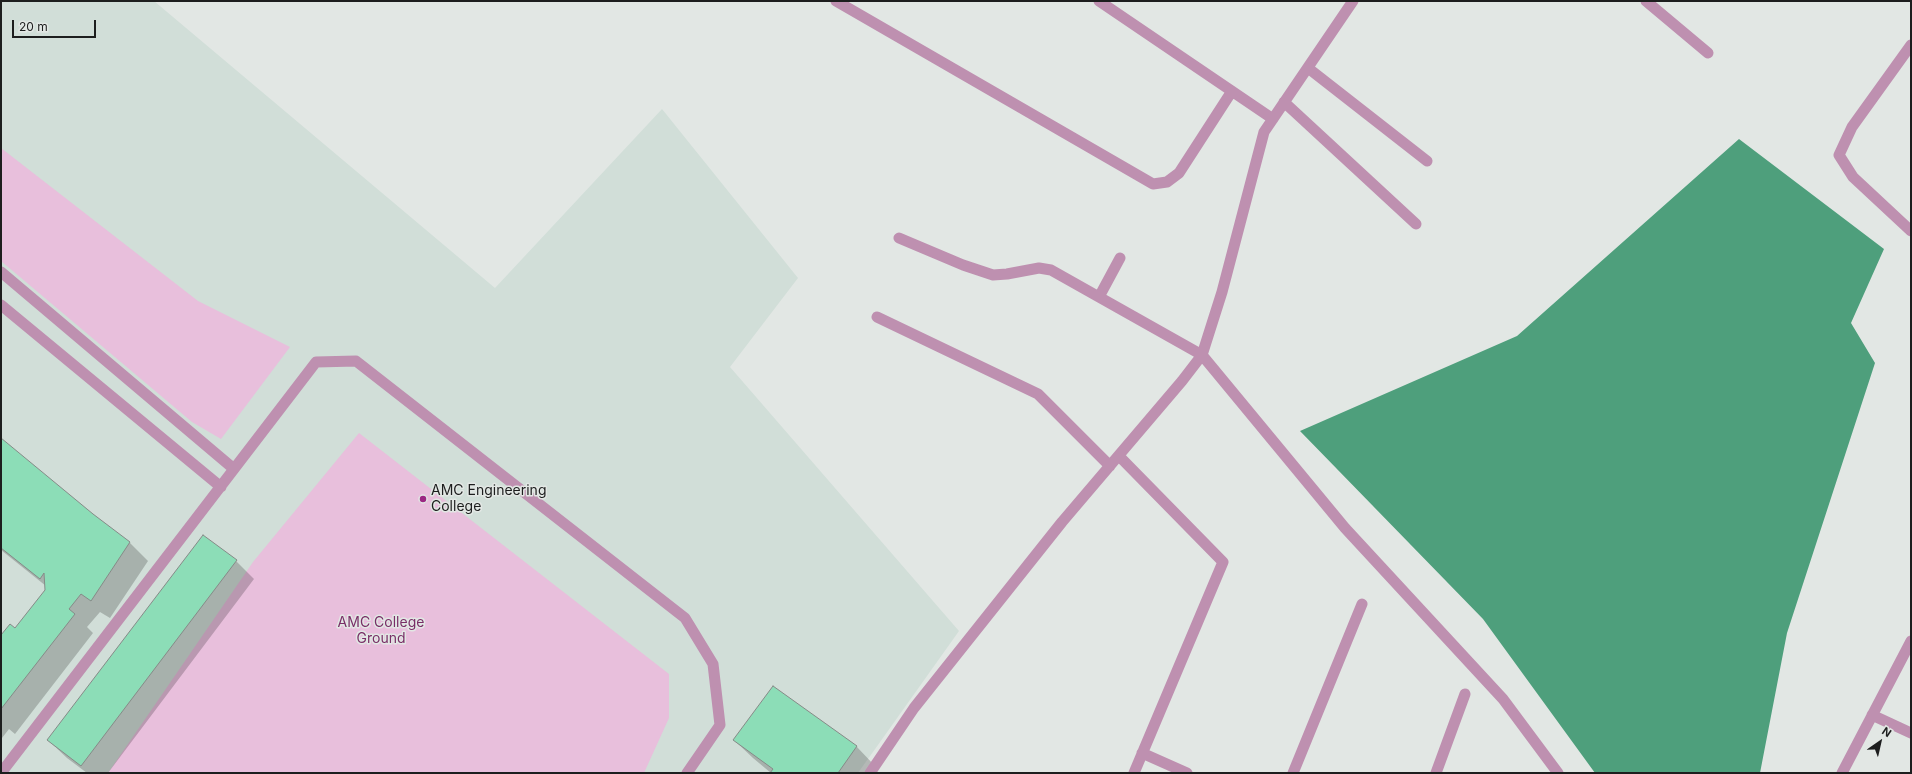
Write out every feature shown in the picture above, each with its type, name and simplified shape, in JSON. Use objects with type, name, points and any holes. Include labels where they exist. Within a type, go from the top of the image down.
[{"type":"street","points":[[836,1],[1152,184],[1167,182],[1179,173],[1232,91]]},
{"type":"street","points":[[1099,1],[1273,119]]},
{"type":"street","points":[[870,773],[914,708],[1062,522],[1119,456],[1202,355],[1222,292],[1264,132],[1353,1]]},
{"type":"street","points":[[1646,1],[1708,53]]},
{"type":"street","points":[[1911,45],[1852,126],[1839,155],[1853,177],[1911,231]]},
{"type":"street","points":[[1308,68],[1427,161]]},
{"type":"street","points":[[1284,102],[1416,224]]},
{"type":"street","points":[[899,238],[963,266],[993,275],[1039,268],[1051,270],[1202,355],[1345,528],[1503,699],[1558,773]]},
{"type":"street","points":[[1099,297],[1120,258]]},
{"type":"street","points":[[1,272],[234,469]]},
{"type":"street","points":[[1,305],[221,486]]},
{"type":"street","points":[[877,317],[1038,394],[1110,466]]},
{"type":"street","points":[[1,772],[316,362],[356,361],[685,618],[713,664],[720,726],[687,773]]},
{"type":"street","points":[[1119,456],[1223,562],[1134,773]]},
{"type":"street","points":[[1293,773],[1362,604]]},
{"type":"street","points":[[1842,773],[1911,641]]},
{"type":"street","points":[[1436,773],[1465,694]]},
{"type":"street","points":[[1872,715],[1911,733]]},
{"type":"street","points":[[1142,753],[1187,773]]},
{"type":"shaded area","name":"AMC Engineering College","points":[[1,1],[154,1],[495,288],[662,109],[798,278],[730,367],[959,631],[858,773],[1,773]]},
{"type":"shaded area","points":[[1739,139],[1884,249],[1851,323],[1875,363],[1787,633],[1760,773],[1595,773],[1483,619],[1300,431],[1517,336]]},
{"type":"green space","points":[[1,148],[198,301],[290,347],[221,439],[192,422],[1,261]]},
{"type":"green space","name":"AMC College Ground","points":[[359,433],[669,674],[669,718],[644,773],[108,773],[253,562]]},
{"type":"building","points":[[1,438],[93,514],[130,542],[91,601],[81,594],[69,609],[75,614],[1,709],[1,635],[10,624],[15,628],[45,590],[44,573],[40,579],[1,548]]},
{"type":"building","points":[[203,535],[237,560],[81,766],[47,740]]},
{"type":"building","points":[[773,686],[857,746],[838,773],[770,773],[773,769],[733,740]]},
{"type":"place","name":"AMC Engineering College","points":[[423,499]]}]
